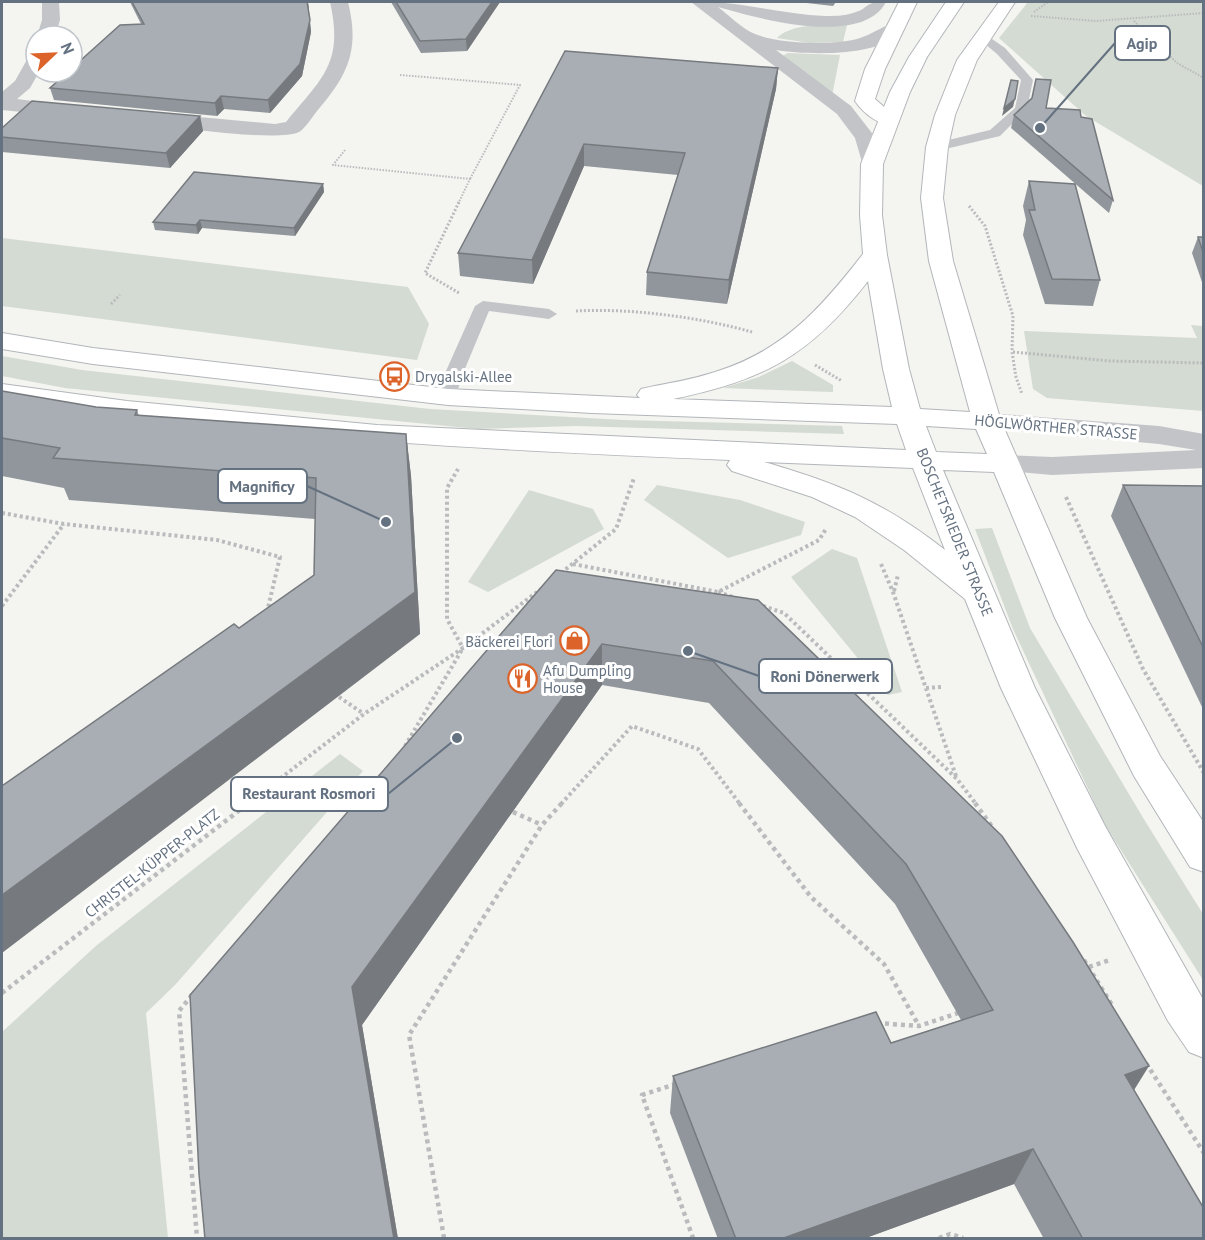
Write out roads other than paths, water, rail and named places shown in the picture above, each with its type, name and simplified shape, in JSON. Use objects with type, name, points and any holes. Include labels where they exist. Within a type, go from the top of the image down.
[{"type":"main road","points":[[889,120],[865,101],[875,69],[908,2]]},
{"type":"main road","name":"BOSCHETSRIEDER STRASSE","points":[[955,2],[946,12],[918,57],[872,164],[871,215],[889,340],[909,416],[925,460],[1018,688],[1091,837],[1183,1007],[1203,1038]]},
{"type":"main road","points":[[1007,2],[982,36],[955,86],[945,115],[949,145],[933,198],[941,261],[987,421],[1071,618],[1147,766],[1203,856]]},
{"type":"main road","points":[[592,405],[672,392],[735,374],[786,349],[822,319],[875,255]]},
{"type":"main road","points":[[2,341],[105,357],[448,398],[909,416]]},
{"type":"main road","points":[[2,392],[74,404],[351,433],[699,452],[1006,464]]},
{"type":"main road","name":"HÖGLWÖRTHER STRASSE","points":[[909,416],[987,421]]},
{"type":"main road","points":[[699,452],[796,480],[850,502],[910,538],[980,595]]},
{"type":"street","points":[[50,2],[50,24]]},
{"type":"street","points":[[135,117],[275,130],[293,127],[338,70],[343,43],[342,11],[339,2]]},
{"type":"street","points":[[700,2],[844,110],[865,137],[872,164]]},
{"type":"street","points":[[720,2],[772,14],[836,21],[859,18],[879,2]]},
{"type":"street","points":[[749,38],[774,27],[813,20]]},
{"type":"street","points":[[749,38],[786,47],[835,48],[881,38],[896,28]]},
{"type":"street","points":[[2,103],[24,82]]},
{"type":"street","points":[[2,103],[90,112]]},
{"type":"street","name":"HÖGLWÖRTHER STRASSE","points":[[987,421],[1159,435],[1203,443]]},
{"type":"street","name":"HÖGLWÖRTHER STRASSE","points":[[1006,464],[1052,466],[1203,459]]},
{"type":"lane","points":[[949,145],[995,134],[1022,109],[1027,80],[1001,51],[982,36]]},
{"type":"lane","points":[[448,398],[455,371],[483,306],[549,314]]},
{"type":"place","name":"Agip","points":[[1040,128]]},
{"type":"place","name":"Drygalski-Allee","points":[[394,376]]},
{"type":"place","name":"Magnificy","points":[[386,522]]},
{"type":"place","name":"Bäckerei Flori","points":[[574,641]]},
{"type":"place","name":"Roni Dönerwerk","points":[[688,651]]},
{"type":"place","name":"Afu Dumpling House","points":[[522,679]]},
{"type":"place","name":"Restaurant Rosmori","points":[[457,738]]}]
